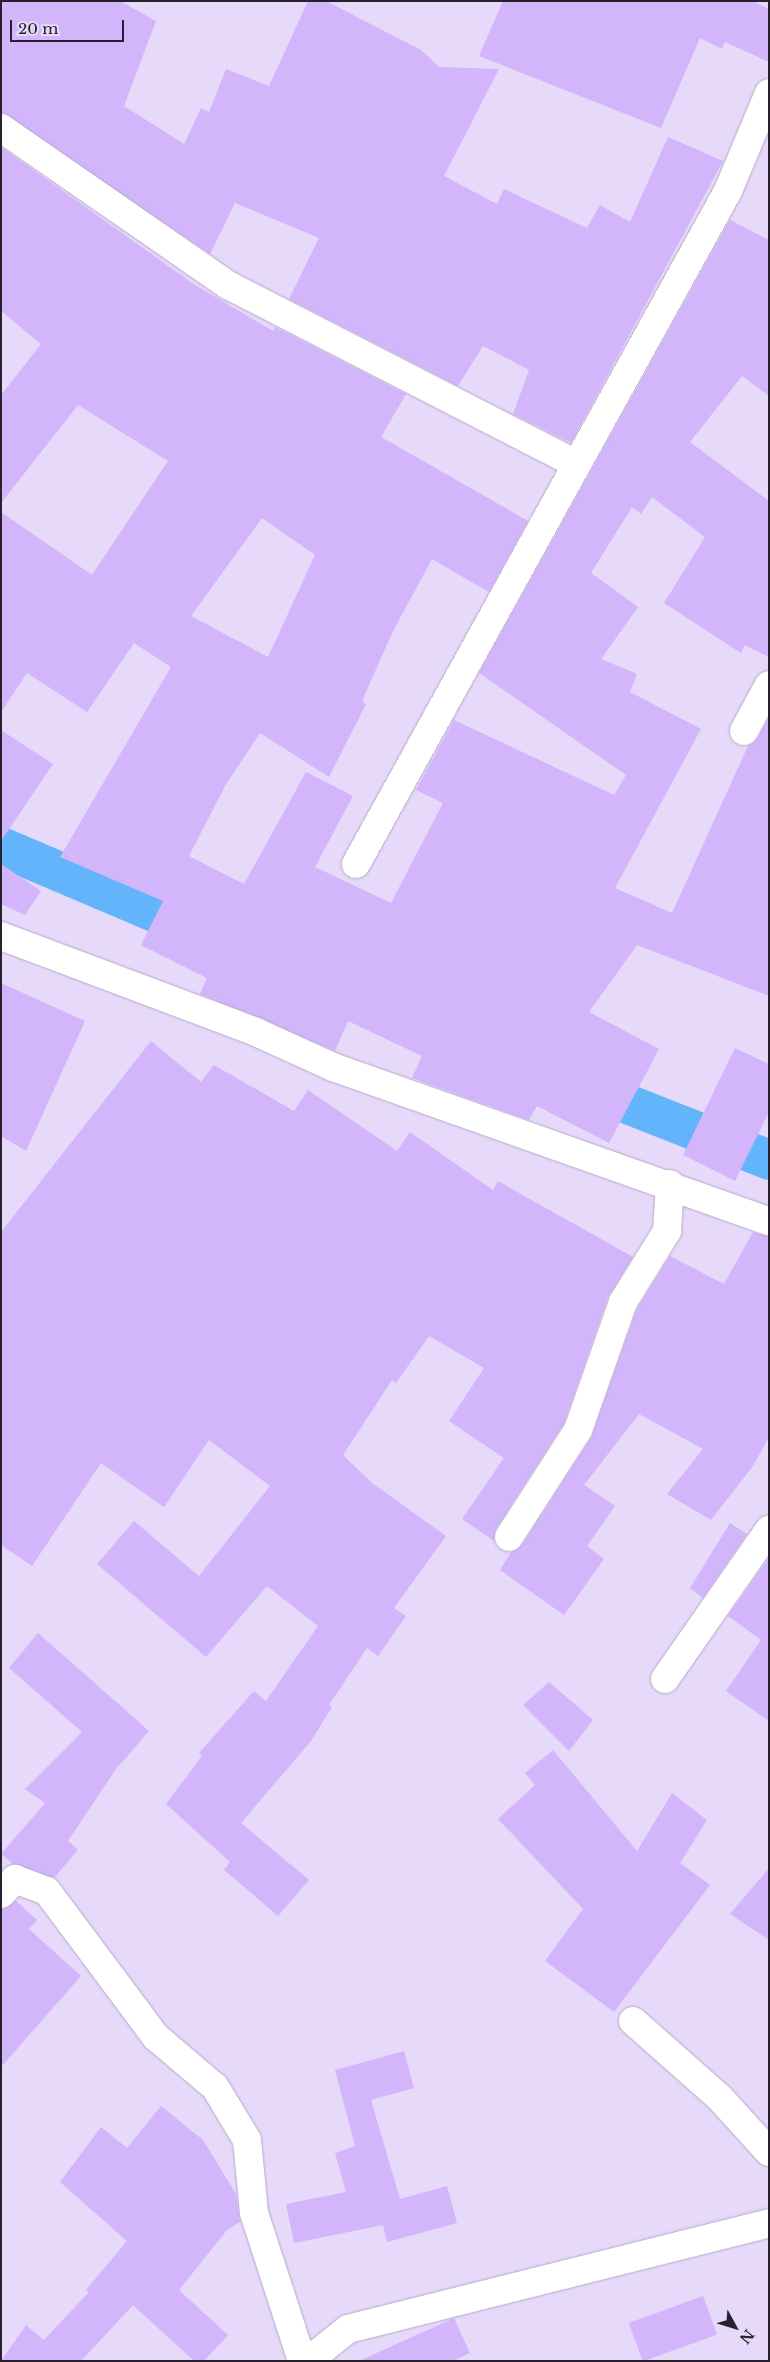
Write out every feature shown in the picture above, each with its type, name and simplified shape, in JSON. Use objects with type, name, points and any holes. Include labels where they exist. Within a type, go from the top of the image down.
[{"type":"street","points":[[356,864],[728,190],[769,93]]},
{"type":"street","points":[[1,128],[228,285],[577,464]]},
{"type":"street","points":[[744,730],[769,686]]},
{"type":"street","points":[[1,936],[256,1032],[333,1067],[670,1184],[769,1221]]},
{"type":"street","points":[[509,1537],[578,1430],[623,1302],[667,1231],[670,1184]]},
{"type":"street","points":[[666,1679],[769,1530]]},
{"type":"street","points":[[1,1894],[15,1879],[47,1891],[156,2037],[215,2087],[247,2140],[254,2214],[302,2361]]},
{"type":"street","points":[[633,2021],[719,2097],[769,2152]]},
{"type":"street","points":[[308,2361],[348,2329],[769,2223]]},
{"type":"building","points":[[1,1],[120,1],[156,21],[124,106],[184,144],[201,108],[209,112],[226,69],[269,86],[308,1],[326,1],[421,50],[439,67],[499,69],[444,176],[497,204],[504,189],[587,228],[600,205],[630,222],[668,137],[723,161],[571,443],[513,414],[529,370],[483,346],[458,386],[289,299],[319,238],[235,203],[210,254],[1,113]]},
{"type":"building","points":[[503,1],[753,1],[769,9],[769,62],[725,42],[722,49],[700,38],[661,128],[479,56]]},
{"type":"building","points":[[1,147],[195,285],[273,331],[275,327],[406,394],[381,437],[528,521],[489,592],[432,559],[393,631],[362,701],[366,704],[329,777],[260,733],[225,786],[189,856],[244,884],[306,772],[353,796],[315,867],[391,903],[443,803],[416,790],[454,720],[614,795],[626,775],[479,673],[730,220],[769,240],[769,396],[742,376],[690,442],[769,501],[769,657],[745,645],[741,653],[664,603],[705,537],[652,497],[641,514],[632,507],[591,573],[638,607],[601,659],[637,674],[630,692],[701,729],[615,888],[672,913],[748,746],[757,739],[769,718],[769,996],[637,945],[589,1012],[659,1049],[609,1143],[537,1106],[529,1120],[412,1078],[422,1056],[348,1021],[335,1051],[200,994],[207,978],[141,945],[163,901],[60,857],[171,667],[134,643],[87,712],[27,673],[1,712],[1,512],[92,575],[168,461],[78,405],[1,503],[1,395],[41,344],[1,311]],"holes":[[[262,518],[315,555],[268,657],[191,616]]]},
{"type":"building","points":[[1,730],[53,764],[1,841]]},
{"type":"building","points":[[1,864],[41,891],[25,915],[1,904]]},
{"type":"building","points":[[1,983],[85,1021],[26,1151],[1,1136]]},
{"type":"building","points":[[151,1041],[201,1082],[214,1065],[294,1111],[308,1090],[397,1151],[410,1132],[493,1190],[498,1181],[633,1257],[608,1297],[564,1423],[496,1529],[494,1541],[462,1519],[504,1458],[449,1421],[484,1368],[429,1336],[396,1383],[392,1380],[343,1455],[372,1483],[446,1536],[394,1608],[406,1616],[378,1656],[367,1648],[329,1705],[332,1707],[311,1741],[241,1823],[309,1880],[278,1916],[224,1870],[230,1862],[166,1804],[202,1756],[199,1753],[254,1691],[266,1701],[318,1626],[267,1586],[206,1657],[97,1564],[134,1521],[199,1576],[270,1486],[209,1440],[164,1507],[101,1463],[32,1566],[1,1545],[1,1232]]},
{"type":"building","points":[[735,1048],[769,1064],[769,1112],[735,1181],[683,1155]]},
{"type":"building","points":[[753,1232],[769,1236],[769,1437],[753,1466],[711,1520],[667,1494],[703,1449],[639,1414],[584,1485],[615,1506],[587,1546],[604,1559],[564,1615],[500,1570],[511,1552],[522,1545],[591,1438],[637,1309],[670,1256],[724,1284]]},
{"type":"building","points":[[730,1523],[747,1534],[703,1598],[690,1588]]},
{"type":"building","points":[[769,1558],[769,1721],[726,1691],[761,1640],[728,1616]]},
{"type":"building","points":[[38,1633],[149,1731],[116,1769],[68,1841],[78,1850],[54,1878],[13,1864],[1,1854],[45,1803],[25,1789],[82,1732],[9,1668]]},
{"type":"building","points":[[549,1682],[593,1720],[569,1751],[523,1705]]},
{"type":"building","points":[[553,1750],[637,1851],[672,1793],[707,1820],[680,1863],[710,1885],[614,2012],[545,1961],[583,1909],[498,1819],[535,1785],[525,1773]]},
{"type":"building","points":[[769,1868],[769,1940],[730,1914]]},
{"type":"building","points":[[16,1901],[37,1920],[29,1929],[81,1976],[1,2067],[1,1909]]},
{"type":"building","points":[[404,2051],[414,2088],[371,2100],[400,2199],[447,2186],[457,2223],[387,2242],[383,2225],[294,2243],[286,2204],[346,2192],[335,2153],[355,2146],[335,2070]]},
{"type":"building","points":[[161,2106],[203,2140],[236,2194],[240,2222],[227,2230],[179,2290],[228,2335],[204,2361],[194,2361],[133,2305],[81,2361],[1,2361],[26,2325],[44,2340],[89,2292],[86,2290],[127,2241],[60,2182],[101,2127],[127,2148]]},
{"type":"building","points":[[703,2296],[717,2335],[643,2361],[629,2323]]},
{"type":"building","points":[[454,2318],[470,2353],[453,2361],[359,2361]]},
{"type":"waterway","points":[[1,847],[208,935]]},
{"type":"waterway","points":[[579,1085],[769,1160]]}]
